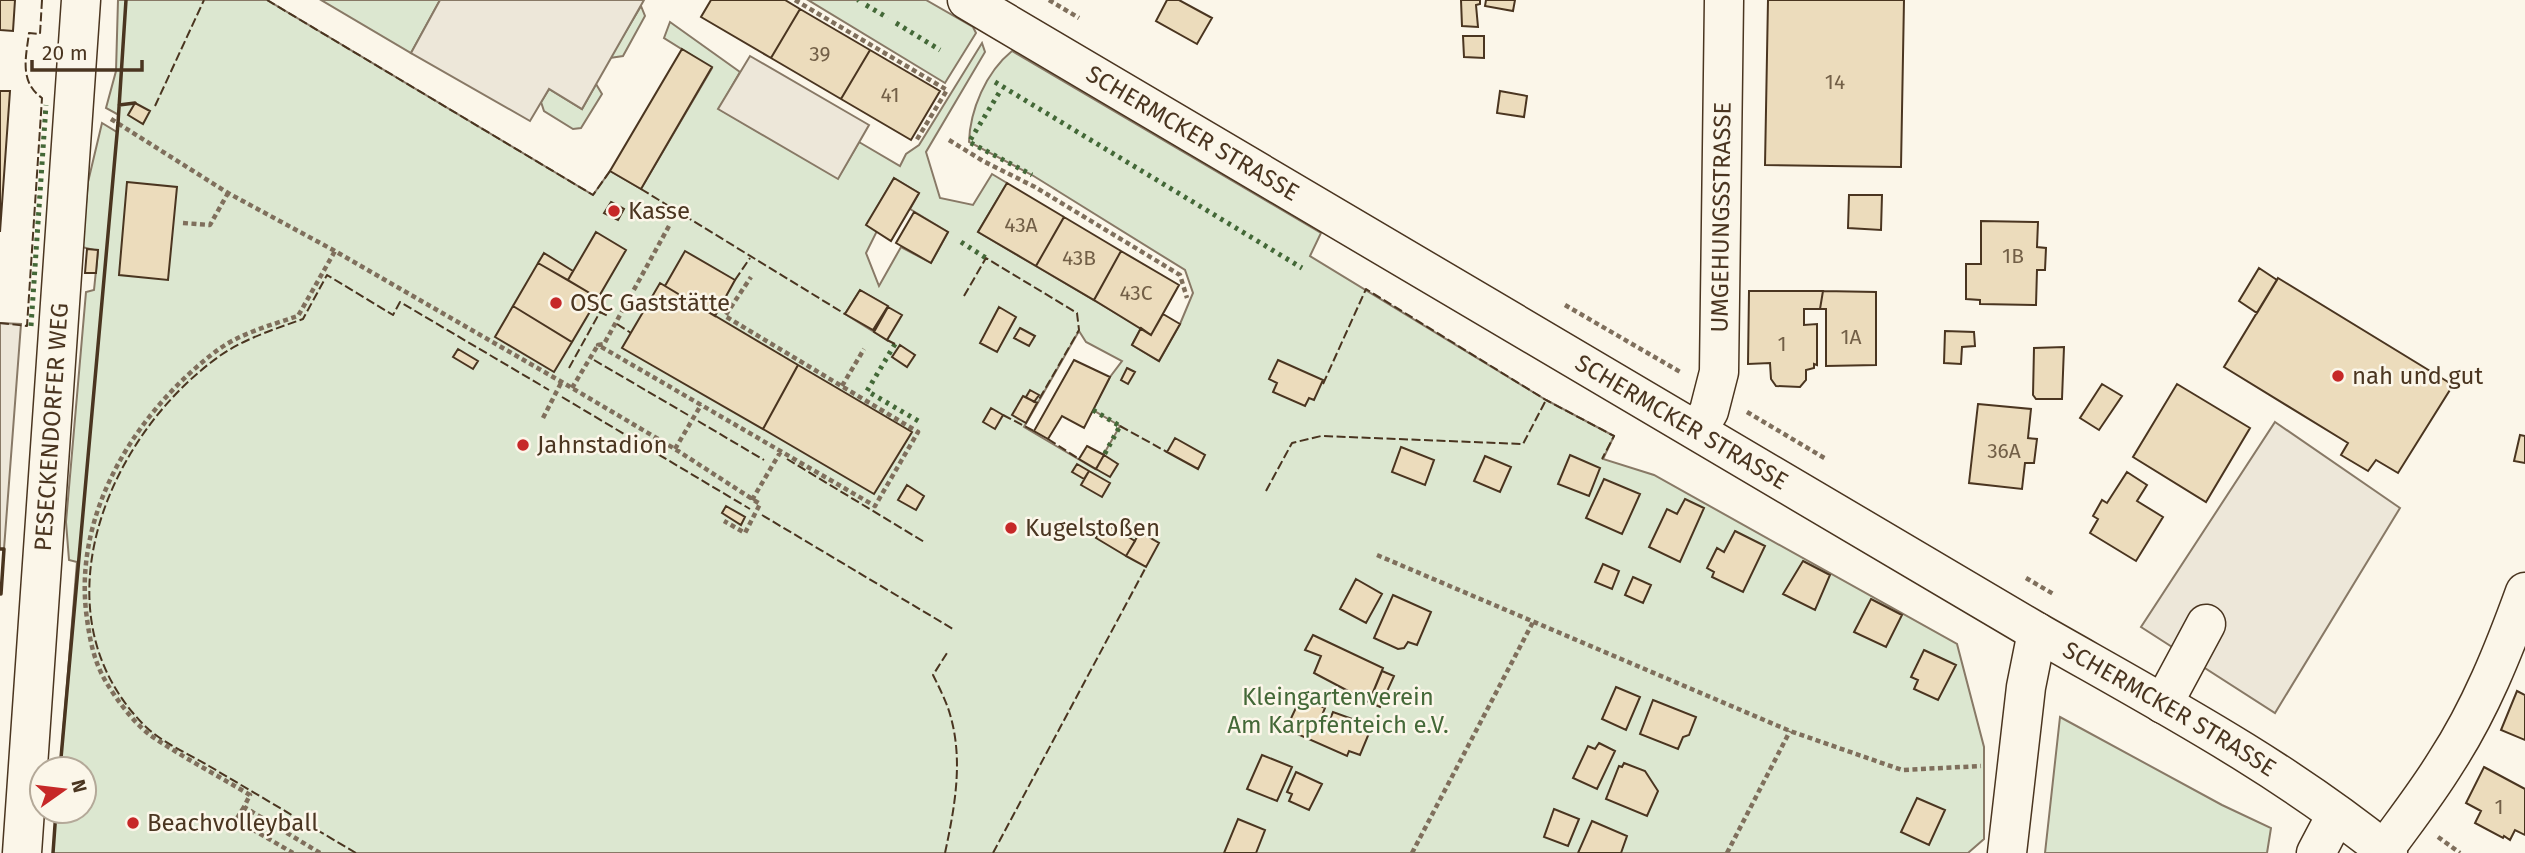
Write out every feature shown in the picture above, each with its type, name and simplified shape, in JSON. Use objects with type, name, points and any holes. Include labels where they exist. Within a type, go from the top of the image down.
[{"type":"street","name":"PESECKENDORFER WEG","points":[[22,853],[81,0]]},
{"type":"street","name":"SCHERMCKER STRASSE","points":[[967,0],[2162,704],[2279,776],[2386,852]]},
{"type":"street","name":"UMGEHUNGSSTRASSE","points":[[1698,430],[1709,411],[1719,372],[1724,0]]},
{"type":"street","points":[[2386,852],[2448,761],[2481,698],[2525,592]]},
{"type":"street","points":[[2162,704],[2206,624]]},
{"type":"street","points":[[2007,853],[2026,687],[2037,632]]},
{"type":"street","points":[[2316,853],[2336,815]]},
{"type":"path","points":[[795,0],[947,90],[916,141]]},
{"type":"path","points":[[75,102],[118,123],[228,193],[335,251],[572,388],[675,449],[760,504],[745,533],[724,521]]},
{"type":"path","points":[[949,140],[983,161],[1035,187],[1180,275],[1187,298]]},
{"type":"path","points":[[183,223],[211,225],[228,193]]},
{"type":"path","points":[[572,388],[598,345],[604,344],[669,226]]},
{"type":"path","points":[[293,853],[236,820],[250,795],[148,734],[124,708],[105,681],[90,643],[84,590],[91,536],[101,502],[117,465],[144,424],[176,387],[217,350],[255,331],[298,316],[335,251]]},
{"type":"path","points":[[598,345],[875,506],[918,432],[725,316],[751,277]]},
{"type":"path","points":[[842,386],[864,349]]},
{"type":"path","points":[[544,418],[561,383]]},
{"type":"path","points":[[675,449],[701,405]]},
{"type":"path","points":[[752,500],[781,452]]},
{"type":"path","points":[[1377,555],[1790,731],[1902,770],[2017,765]]},
{"type":"path","points":[[1412,853],[1533,622]]},
{"type":"path","points":[[1727,853],[1790,731]]},
{"type":"path","points":[[244,807],[320,853]]},
{"type":"green space","name":"Kleingartenverein Am Karpfenteich e.V.","points":[[118,0],[267,0],[593,195],[610,171],[641,189],[712,68],[664,38],[670,22],[740,72],[719,109],[838,178],[859,142],[900,166],[906,154],[919,145],[982,43],[985,52],[926,152],[940,198],[973,205],[992,174],[1007,183],[978,232],[1141,328],[1132,345],[1159,361],[1180,324],[1193,293],[1185,270],[1032,175],[969,142],[972,117],[981,92],[994,70],[1012,51],[1321,233],[1310,256],[1546,400],[1614,436],[1603,459],[1654,475],[1957,644],[1984,747],[1984,839],[1968,853],[53,853],[55,825],[98,825],[98,755],[61,755],[77,562],[69,560],[66,522],[86,292],[94,290],[98,251],[82,247],[88,182],[102,123],[117,132],[119,115],[106,108],[116,71]],"holes":[[[894,178],[919,193],[910,209],[948,232],[931,263],[901,247],[879,286],[866,253],[877,231],[867,225]],[[860,290],[887,306],[887,340],[845,314]],[[1079,331],[1086,342],[1122,361],[1110,377],[1093,410],[1120,426],[1095,469],[1024,427]]]},
{"type":"green space","points":[[321,0],[440,0],[411,53]]},
{"type":"green space","points":[[808,0],[926,0],[973,27],[976,33],[945,83]]},
{"type":"green space","points":[[641,6],[645,16],[623,56],[610,58]]},
{"type":"green space","points":[[596,84],[602,94],[581,128],[573,129],[544,111],[541,102],[549,89],[582,109]]},
{"type":"green space","points":[[2060,717],[2222,805],[2271,828],[2267,853],[2045,853]]},
{"type":"shaded area","points":[[440,0],[644,0],[582,109],[549,89],[530,121],[411,53]]},
{"type":"shaded area","points":[[750,56],[869,125],[838,179],[718,109]]},
{"type":"shaded area","points":[[0,323],[21,324],[4,549],[0,549]]},
{"type":"shaded area","points":[[2275,422],[2400,508],[2275,713],[2141,627]]},
{"type":"building","points":[[0,0],[15,0],[13,31],[0,30]]},
{"type":"building","points":[[711,0],[785,0],[800,9],[771,58],[701,17]]},
{"type":"building","points":[[1167,0],[1179,0],[1212,18],[1197,44],[1156,21]]},
{"type":"building","points":[[1461,0],[1480,0],[1480,4],[1476,5],[1478,27],[1462,26]]},
{"type":"building","points":[[1486,0],[1515,0],[1513,11],[1485,6]]},
{"type":"building","points":[[1768,0],[1904,0],[1901,167],[1765,165]]},
{"type":"building","points":[[800,9],[870,50],[841,99],[771,58]]},
{"type":"building","points":[[1463,36],[1484,36],[1484,58],[1464,57]]},
{"type":"building","points":[[682,49],[712,67],[641,189],[610,171]]},
{"type":"building","points":[[870,50],[940,91],[911,140],[841,99]]},
{"type":"building","points":[[0,91],[10,91],[0,232]]},
{"type":"building","points":[[1500,91],[1527,96],[1524,117],[1497,113]]},
{"type":"building","points":[[135,103],[150,111],[143,124],[128,115]]},
{"type":"building","points":[[894,178],[919,193],[891,241],[866,225]]},
{"type":"building","points":[[127,182],[177,187],[168,280],[119,275]]},
{"type":"building","points":[[1007,183],[1064,217],[1036,266],[978,232]]},
{"type":"building","points":[[1849,195],[1882,195],[1881,230],[1848,228]]},
{"type":"building","name":"Kasse","points":[[611,202],[624,209],[618,220],[604,213]]},
{"type":"building","points":[[914,212],[948,232],[931,263],[896,243]]},
{"type":"building","points":[[1064,217],[1121,251],[1094,300],[1036,266]]},
{"type":"building","points":[[1981,221],[2038,222],[2037,247],[2046,248],[2045,270],[2037,270],[2036,305],[1980,304],[1980,300],[1966,299],[1966,264],[1981,264]]},
{"type":"building","points":[[596,232],[626,250],[598,298],[568,280]]},
{"type":"building","points":[[87,249],[98,250],[96,273],[85,273]]},
{"type":"building","points":[[685,251],[735,280],[715,316],[665,286]]},
{"type":"building","points":[[1121,251],[1179,285],[1151,335],[1094,300]]},
{"type":"building","points":[[544,253],[573,271],[568,280],[538,263]]},
{"type":"building","points":[[538,263],[598,298],[572,342],[513,306]]},
{"type":"building","points":[[2259,268],[2277,280],[2257,313],[2239,301]]},
{"type":"building","name":"nah und gut","points":[[2278,278],[2453,385],[2398,473],[2376,460],[2368,471],[2341,455],[2348,443],[2224,367]]},
{"type":"building","points":[[660,283],[798,365],[763,429],[622,348]]},
{"type":"building","points":[[860,290],[888,306],[873,330],[845,314]]},
{"type":"building","points":[[1749,291],[1823,291],[1820,309],[1804,309],[1804,325],[1817,324],[1817,365],[1814,364],[1814,368],[1806,370],[1806,380],[1800,387],[1776,386],[1771,379],[1770,363],[1748,364]]},
{"type":"building","points":[[1823,291],[1876,292],[1876,365],[1826,366],[1826,309],[1820,309]]},
{"type":"building","points":[[513,306],[572,342],[554,372],[495,337]]},
{"type":"building","points":[[888,307],[902,315],[887,340],[874,332]]},
{"type":"building","points":[[999,307],[1016,317],[997,352],[980,343]]},
{"type":"building","points":[[1163,314],[1180,324],[1159,361],[1132,345],[1141,328],[1151,335]]},
{"type":"building","points":[[1020,328],[1035,336],[1029,346],[1014,338]]},
{"type":"building","points":[[1945,331],[1974,332],[1975,346],[1962,347],[1961,364],[1944,363]]},
{"type":"building","points":[[900,345],[915,355],[907,367],[892,357]]},
{"type":"building","points":[[2064,347],[2062,399],[2036,399],[2033,395],[2034,348]]},
{"type":"building","points":[[458,349],[478,361],[473,369],[453,357]]},
{"type":"building","points":[[1074,360],[1110,377],[1084,428],[1062,416],[1048,439],[1034,431]]},
{"type":"building","points":[[1278,360],[1323,380],[1314,400],[1309,398],[1305,406],[1273,392],[1277,383],[1269,379]]},
{"type":"building","points":[[798,365],[912,432],[874,494],[763,429]]},
{"type":"building","points":[[1127,368],[1135,372],[1128,384],[1121,380]]},
{"type":"building","points":[[2102,384],[2122,396],[2099,430],[2080,418]]},
{"type":"building","points":[[2177,384],[2250,428],[2206,502],[2133,457]]},
{"type":"building","points":[[1030,390],[1039,395],[1034,402],[1026,397]]},
{"type":"building","points":[[1023,396],[1037,403],[1026,423],[1012,415]]},
{"type":"building","points":[[1978,404],[2031,409],[2028,438],[2037,439],[2034,463],[2025,463],[2022,489],[1969,483]]},
{"type":"building","points":[[991,408],[1003,415],[995,429],[983,422]]},
{"type":"building","points":[[2520,435],[2525,436],[2525,463],[2514,461]]},
{"type":"building","points":[[1175,438],[1205,455],[1198,469],[1167,452]]},
{"type":"building","points":[[1087,446],[1104,455],[1096,469],[1079,459]]},
{"type":"building","points":[[1401,447],[1434,460],[1425,485],[1392,472]]},
{"type":"building","points":[[1104,455],[1118,464],[1110,477],[1096,469]]},
{"type":"building","points":[[1570,455],[1600,468],[1589,496],[1558,484]]},
{"type":"building","points":[[1485,456],[1511,467],[1500,492],[1474,481]]},
{"type":"building","points":[[1077,464],[1089,471],[1084,479],[1072,472]]},
{"type":"building","points":[[1089,471],[1110,483],[1102,497],[1081,485]]},
{"type":"building","points":[[2127,472],[2147,485],[2137,501],[2163,517],[2136,561],[2090,533],[2098,519],[2093,516],[2102,500],[2107,503]]},
{"type":"building","points":[[1604,479],[1640,494],[1622,534],[1586,518]]},
{"type":"building","points":[[907,485],[924,496],[916,510],[898,500]]},
{"type":"building","points":[[1685,499],[1704,508],[1680,562],[1649,547],[1667,509],[1677,514]]},
{"type":"building","points":[[726,506],[745,517],[741,525],[722,513]]},
{"type":"building","points":[[1104,523],[1135,541],[1126,556],[1096,538]]},
{"type":"building","points":[[1735,531],[1765,546],[1743,592],[1712,577],[1714,572],[1707,568],[1717,548],[1724,552]]},
{"type":"building","points":[[1140,532],[1159,543],[1146,567],[1126,556]]},
{"type":"building","points":[[1803,561],[1830,575],[1815,610],[1783,594]]},
{"type":"building","points":[[1603,564],[1619,571],[1612,589],[1595,582]]},
{"type":"building","points":[[1633,577],[1651,585],[1643,603],[1625,595]]},
{"type":"building","points":[[1356,579],[1382,594],[1366,623],[1340,609]]},
{"type":"building","points":[[1393,595],[1431,612],[1417,645],[1408,642],[1404,648],[1398,649],[1374,638]]},
{"type":"building","points":[[1871,599],[1902,615],[1886,647],[1854,632]]},
{"type":"building","points":[[1313,635],[1383,668],[1369,702],[1314,673],[1321,656],[1305,650]]},
{"type":"building","points":[[1924,650],[1956,665],[1938,700],[1914,689],[1918,680],[1911,677]]},
{"type":"building","points":[[1382,671],[1394,676],[1380,707],[1369,702]]},
{"type":"building","points":[[1616,687],[1640,697],[1626,730],[1602,719]]},
{"type":"building","points":[[2517,691],[2525,695],[2525,740],[2501,730]]},
{"type":"building","points":[[1301,697],[1325,708],[1320,720],[1328,724],[1333,712],[1372,726],[1360,755],[1349,751],[1347,756],[1286,729]]},
{"type":"building","points":[[1653,700],[1696,717],[1689,735],[1683,737],[1678,749],[1640,734]]},
{"type":"building","points":[[1599,743],[1615,751],[1597,789],[1573,778],[1588,746],[1595,749]]},
{"type":"building","points":[[1262,755],[1292,767],[1277,801],[1247,789]]},
{"type":"building","points":[[1624,763],[1645,771],[1658,791],[1647,816],[1606,799],[1619,766],[1622,767]]},
{"type":"building","points":[[2484,767],[2525,789],[2525,835],[2515,830],[2510,840],[2475,823],[2481,811],[2466,803]]},
{"type":"building","points":[[1296,772],[1322,784],[1309,810],[1289,801],[1292,794],[1287,792]]},
{"type":"building","points":[[1917,798],[1945,810],[1929,845],[1901,832]]},
{"type":"building","points":[[1554,809],[1579,819],[1568,846],[1544,837]]},
{"type":"building","points":[[1238,819],[1265,830],[1256,853],[1224,853]]},
{"type":"building","points":[[1592,821],[1627,836],[1621,853],[1578,853]]},
{"type":"hedge","points":[[866,5],[888,18]]},
{"type":"hedge","points":[[896,23],[940,50]]},
{"type":"hedge","points":[[995,82],[1302,268]]},
{"type":"hedge","points":[[999,93],[969,142],[1032,175]]},
{"type":"hedge","points":[[31,326],[46,105]]},
{"type":"hedge","points":[[961,242],[986,258]]},
{"type":"hedge","points":[[895,344],[867,391],[920,422]]},
{"type":"hedge","points":[[1093,410],[1120,426],[1104,455]]},
{"type":"fence","points":[[0,323],[27,326],[42,98],[35,92],[27,77],[26,60],[29,33],[40,34],[42,0]]},
{"type":"fence","points":[[155,106],[204,0]]},
{"type":"fence","points":[[267,0],[593,195],[610,171]]},
{"type":"fence","points":[[641,189],[845,314]]},
{"type":"fence","points":[[735,280],[750,258]]},
{"type":"fence","points":[[964,296],[986,258],[1077,313],[1079,330],[1037,403]]},
{"type":"fence","points":[[356,853],[160,738],[146,727],[112,682],[94,633],[90,581],[98,529],[117,478],[145,431],[180,389],[231,349],[261,334],[303,319],[327,275],[393,315],[400,302],[549,390]]},
{"type":"fence","points":[[1323,384],[1366,289],[1546,400],[1614,436],[1602,459]]},
{"type":"fence","points":[[569,368],[600,312],[608,316]]},
{"type":"fence","points":[[617,324],[631,333]]},
{"type":"fence","points":[[887,340],[895,344]]},
{"type":"fence","points":[[594,360],[688,415]]},
{"type":"fence","points":[[562,397],[750,509]]},
{"type":"fence","points":[[1266,491],[1292,443],[1321,436],[1523,444],[1546,400]]},
{"type":"fence","points":[[1003,415],[1034,431]]},
{"type":"fence","points":[[698,421],[764,460]]},
{"type":"fence","points":[[1120,426],[1167,452]]},
{"type":"fence","points":[[1048,439],[1079,459]]},
{"type":"fence","points":[[787,459],[926,543]]},
{"type":"fence","points":[[762,515],[953,629]]},
{"type":"fence","points":[[993,853],[1146,567]]},
{"type":"fence","points":[[945,853],[955,800],[956,746],[949,711],[933,675],[947,653]]},
{"type":"wall","points":[[61,755],[118,123],[126,0]]},
{"type":"wall","points":[[119,105],[135,103]]},
{"type":"wall","points":[[0,549],[4,549],[1,594]]},
{"type":"wall","points":[[53,853],[55,825]]},
{"type":"place","name":"Kasse","points":[[614,211]]},
{"type":"place","name":"OSC Gaststätte","points":[[556,303]]},
{"type":"place","name":"nah und gut","points":[[2338,376]]},
{"type":"place","name":"Jahnstadion","points":[[523,445]]},
{"type":"place","name":"Kugelstoßen","points":[[1011,528]]},
{"type":"place","name":"Beachvolleyball","points":[[133,823]]}]
